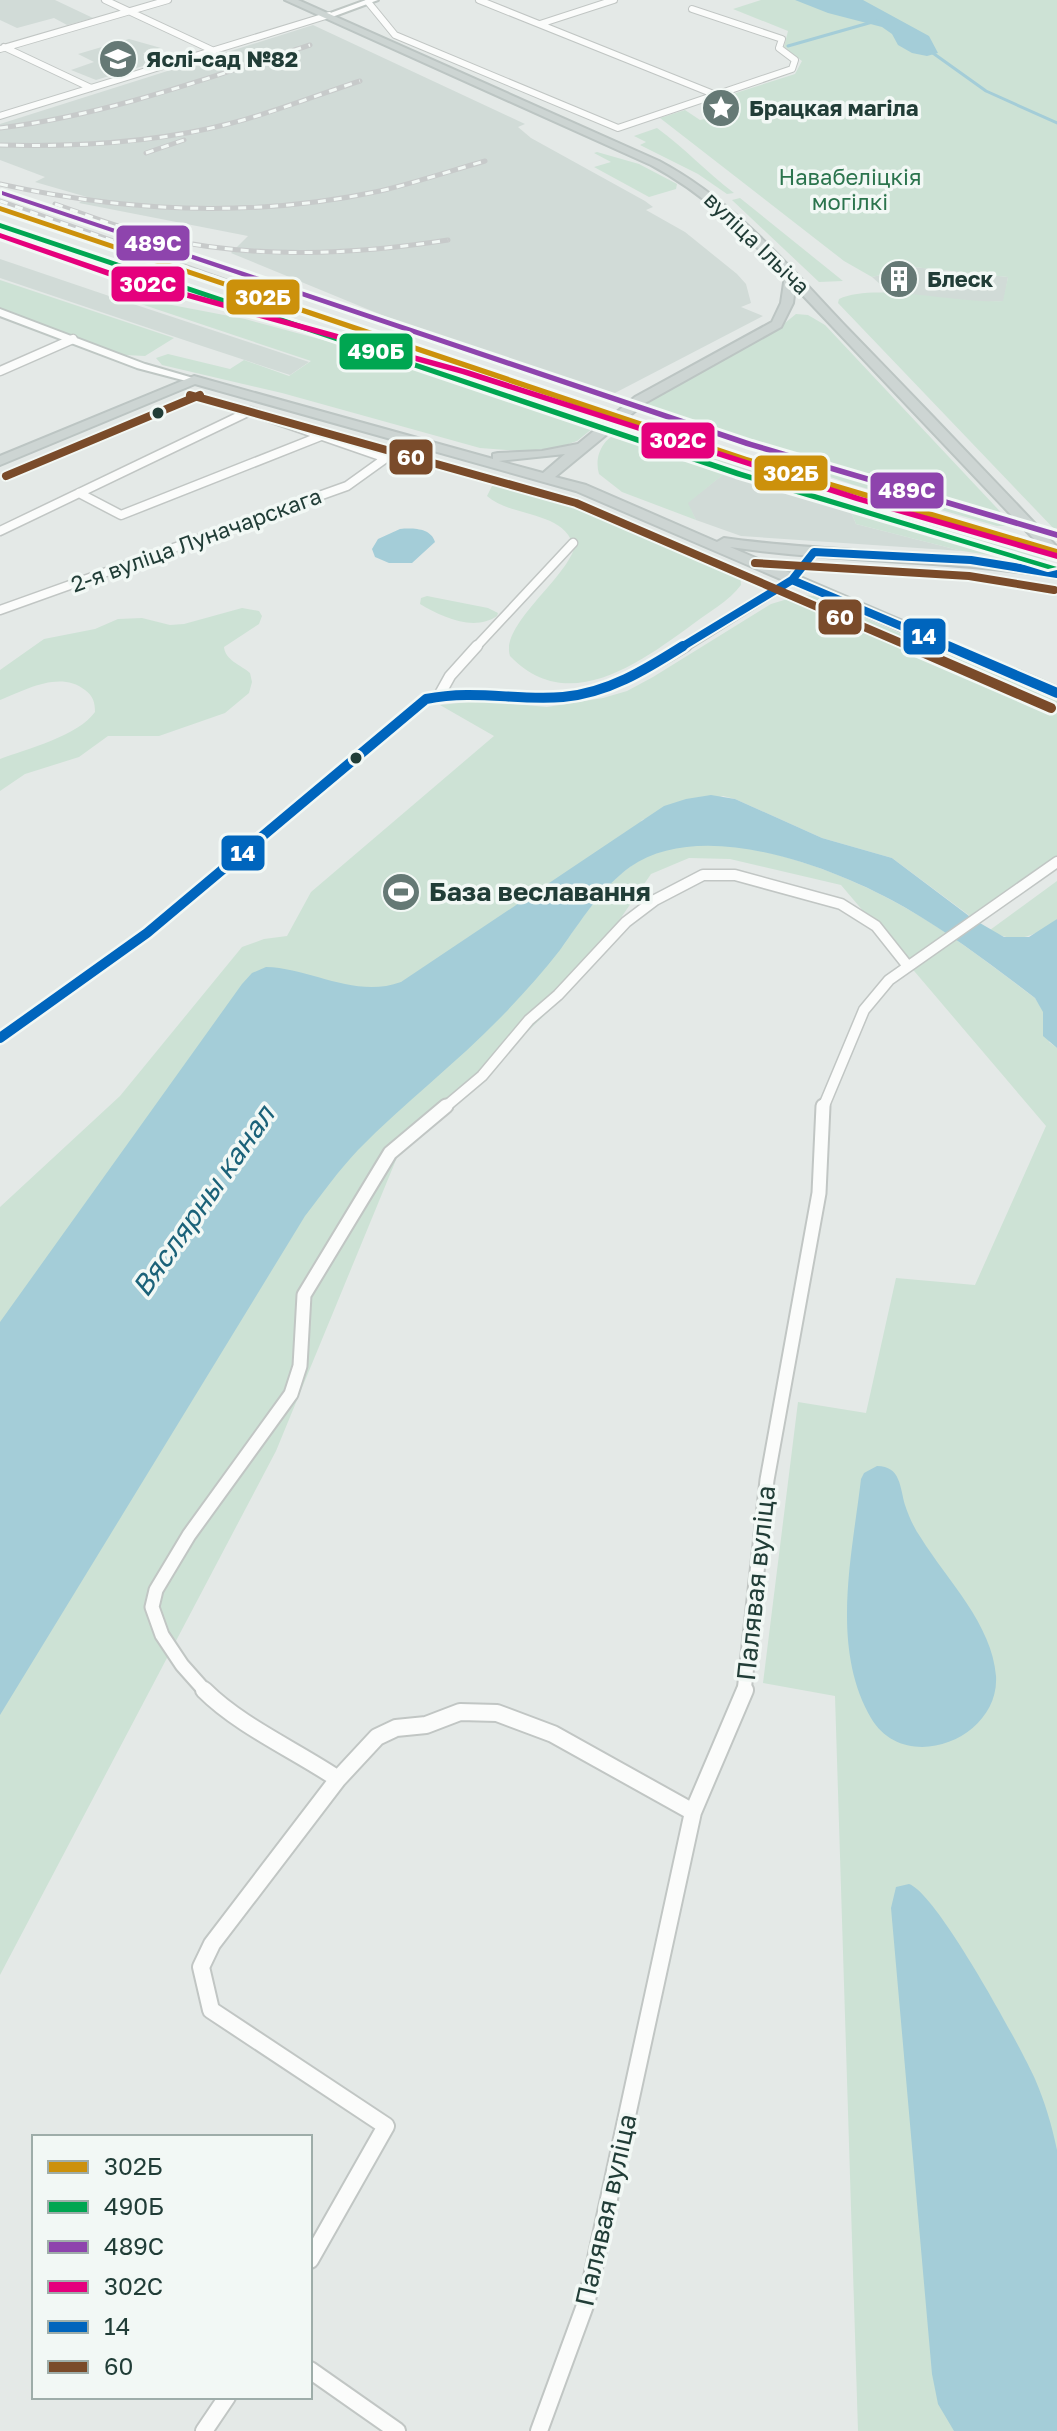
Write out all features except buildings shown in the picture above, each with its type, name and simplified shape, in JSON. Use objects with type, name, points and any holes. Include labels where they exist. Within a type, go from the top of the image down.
[{"type":"main road","name":"вуліца Ільіча","points":[[290,0],[329,15],[692,183],[736,218],[791,274],[1057,555]]},
{"type":"main road","points":[[546,477],[640,400],[777,324],[787,303],[791,274]]},
{"type":"main road","points":[[164,373],[168,381],[165,391]]},
{"type":"main road","points":[[0,461],[194,380],[581,488],[1057,693]]},
{"type":"main road","points":[[475,457],[542,455],[590,444]]},
{"type":"main road","points":[[693,536],[774,549],[971,560],[1057,574]]},
{"type":"main road","points":[[792,580],[814,552]]},
{"type":"street","points":[[105,0],[214,51]]},
{"type":"street","points":[[2,47],[168,0]]},
{"type":"street","points":[[479,0],[716,95]]},
{"type":"street","points":[[540,24],[614,0]]},
{"type":"street","points":[[0,116],[371,1],[395,35],[610,127],[625,127],[792,69],[795,60],[779,48],[782,39],[692,9]]},
{"type":"street","points":[[2,47],[91,88]]},
{"type":"street","points":[[0,312],[164,373],[194,380]]},
{"type":"street","points":[[0,371],[73,339]]},
{"type":"street","points":[[0,531],[250,411],[321,436]]},
{"type":"street","points":[[79,493],[121,515],[321,436]]},
{"type":"street","name":"2-я вуліца Луначарскага","points":[[0,610],[347,486],[386,458],[321,436]]},
{"type":"street","points":[[440,694],[450,676],[573,543]]},
{"type":"street","points":[[0,1038],[147,933],[426,699],[440,694],[547,698],[604,689],[641,672],[792,580]]},
{"type":"street","name":"Палявая вуліца","points":[[539,2431],[587,2300],[693,1812],[746,1688],[767,1480],[819,1193],[823,1103],[864,1010],[889,980],[1057,862]]},
{"type":"street","points":[[338,1779],[294,1749],[230,1713],[208,1694],[175,1655],[156,1621],[152,1604],[176,1551],[291,1394],[300,1366],[304,1295],[390,1153],[482,1076],[529,1020],[558,995],[626,922],[655,900],[703,875],[735,875],[841,904],[876,926],[907,965]]},
{"type":"street","points":[[312,2256],[386,2126],[211,2010],[201,1967],[212,1944],[338,1779],[377,1737],[396,1728],[426,1725],[460,1712],[497,1713],[553,1734],[693,1812]]},
{"type":"street","points":[[312,2371],[397,2431]]},
{"type":"street","points":[[204,2431],[226,2399]]},
{"type":"shaded area","points":[[0,0],[55,0],[93,18],[67,25],[54,18],[17,28],[0,20]]},
{"type":"shaded area","points":[[313,25],[525,124],[518,127],[531,138],[645,201],[653,207],[646,210],[685,232],[737,274],[746,284],[751,303],[741,307],[763,316],[613,394],[406,325],[231,253],[248,236],[79,203],[87,197],[35,182],[45,177],[0,160],[0,124]]},
{"type":"shaded area","name":"Яслі-сад №82","points":[[129,39],[161,48],[143,53],[149,58],[145,61],[150,64],[96,80],[71,70],[94,62],[78,54]]},
{"type":"shaded area","points":[[0,259],[309,362],[290,375],[202,346],[0,278]]},
{"type":"shaded area","points":[[913,267],[1008,277],[1004,301],[975,303],[890,293],[872,277]]},
{"type":"shaded area","points":[[735,465],[846,500],[856,524],[962,551],[741,536],[696,520],[687,503]]},
{"type":"green space","name":"Навабеліцкія могілкі","points":[[761,0],[1057,0],[1057,532],[838,303],[839,299],[855,294],[874,293],[1003,301],[1008,277],[913,267],[872,277],[844,261],[660,118],[685,110],[700,120],[737,112],[714,100],[795,74],[802,61],[784,47],[788,31],[733,9]]},
{"type":"green space","points":[[657,128],[734,193],[727,194],[698,174],[640,145],[646,142],[634,136]]},
{"type":"green space","points":[[594,153],[639,164],[677,184],[676,189],[649,197],[594,167],[611,162]]},
{"type":"green space","points":[[740,198],[843,281],[819,282],[732,200]]},
{"type":"green space","points":[[0,280],[174,338],[145,356],[125,355],[0,308]]},
{"type":"green space","points":[[135,298],[245,319],[472,380],[591,419],[598,424],[577,441],[557,448],[522,451],[480,448],[282,393],[162,365],[156,358],[168,354],[230,369],[244,360],[289,376],[311,361],[132,301]]},
{"type":"green space","points":[[796,314],[808,315],[825,325],[1010,522],[1009,526],[997,526],[851,484],[647,415],[645,407],[653,398],[775,331]]},
{"type":"green space","points":[[628,431],[735,465],[688,503],[696,520],[622,492],[599,474],[598,459],[603,445],[613,435]]},
{"type":"green space","points":[[511,482],[590,504],[724,561],[740,571],[741,585],[718,606],[628,667],[580,683],[556,682],[532,674],[510,656],[509,644],[523,617],[568,562],[574,549],[561,527],[497,503],[487,496],[492,486]]},
{"type":"green space","points":[[846,500],[1042,555],[1050,564],[962,551],[856,524]]},
{"type":"green space","points":[[801,595],[814,596],[1057,701],[1057,860],[974,919],[892,858],[822,838],[723,796],[642,820],[561,949],[607,887],[642,859],[671,848],[704,845],[776,854],[846,878],[921,917],[955,939],[1035,998],[1044,1012],[1049,1042],[1057,1048],[1057,2431],[858,2431],[835,1696],[763,1683],[798,1402],[866,1413],[896,1278],[975,1285],[1046,1126],[841,885],[730,859],[689,858],[651,874],[572,989],[398,1155],[276,1451],[0,1975],[0,1207],[120,1096],[242,947],[264,939],[287,936],[311,892],[494,736],[440,705],[478,701],[547,707],[627,691],[771,604]]},
{"type":"green space","points":[[427,596],[488,608],[498,613],[488,621],[478,623],[458,621],[420,604],[421,598]]},
{"type":"green space","points":[[242,608],[259,611],[262,616],[259,624],[224,647],[230,659],[250,673],[252,682],[249,693],[225,713],[159,736],[108,736],[79,757],[25,774],[0,791],[0,759],[65,735],[95,712],[95,705],[88,692],[65,682],[31,687],[0,700],[0,670],[44,639],[95,629],[118,619],[142,618],[170,625],[184,624]]},
{"type":"green space","points":[[1057,881],[1057,919],[1049,925],[1017,938],[990,930]]},
{"type":"water","points":[[795,0],[863,0],[929,36],[938,53],[927,56],[912,53],[898,45],[892,34],[882,27],[828,13]]},
{"type":"water","points":[[400,529],[426,531],[435,542],[412,563],[389,563],[375,557],[372,549],[378,539]]},
{"type":"water","name":"Вяслярны канал","points":[[711,795],[735,799],[822,838],[892,858],[973,919],[1004,937],[1029,937],[1057,919],[1057,1048],[1043,1036],[1043,1012],[1035,998],[923,918],[844,878],[770,853],[731,847],[694,846],[660,852],[630,867],[601,895],[554,958],[511,1006],[358,1150],[305,1216],[0,1715],[0,1322],[242,984],[252,973],[266,967],[367,987],[401,982],[664,806]]},
{"type":"water","points":[[877,1466],[895,1474],[914,1526],[967,1603],[993,1657],[996,1676],[993,1698],[983,1717],[967,1732],[948,1742],[927,1747],[905,1745],[886,1735],[871,1718],[858,1691],[851,1662],[847,1601],[853,1539],[861,1479],[864,1473]]},
{"type":"water","points":[[909,1884],[938,1914],[977,1972],[1035,2079],[1050,2123],[1057,2150],[1057,2431],[954,2431],[938,2404],[932,2374],[891,1908],[896,1887]]},
{"type":"waterway","points":[[788,46],[876,21]]},
{"type":"waterway","points":[[930,51],[986,91],[1057,123]]},
{"type":"railway","points":[[0,128],[118,105],[310,45]]},
{"type":"railway","points":[[0,145],[88,144],[175,135],[248,119],[360,81]]},
{"type":"railway","points":[[146,153],[184,140]]},
{"type":"railway","points":[[0,184],[94,201],[142,206],[237,208],[333,200],[419,181],[485,161]]},
{"type":"railway","points":[[0,201],[530,388]]},
{"type":"railway","points":[[55,204],[147,235],[232,249],[340,251],[448,240]]},
{"type":"railway","points":[[0,231],[138,277],[341,338]]},
{"type":"transit line","name":"489С","points":[[5,193],[749,444],[1057,535]]},
{"type":"transit line","name":"302Б","points":[[0,208],[744,459],[1057,552]]},
{"type":"transit line","name":"490Б","points":[[0,225],[739,474],[1052,567]]},
{"type":"transit line","name":"302С","points":[[0,235],[111,274],[465,372],[859,499],[1057,556]]},
{"type":"transit line","name":"60","points":[[190,395],[576,503],[1051,708]]},
{"type":"transit line","name":"60","points":[[6,476],[200,395]]},
{"type":"transit line","name":"14","points":[[0,1038],[147,933],[426,699],[456,693],[562,697],[604,689],[641,672],[792,580],[814,552],[971,560],[1057,574]]},
{"type":"transit line","name":"60","points":[[755,563],[969,576],[1054,590]]},
{"type":"transit line","name":"14","points":[[792,580],[1057,693]]},
{"type":"place","name":"Яслі-сад №82","points":[[118,59]]},
{"type":"place","name":"Брацкая магіла","points":[[721,108]]},
{"type":"place","name":"Блеск","points":[[899,279]]},
{"type":"place","name":"База веславання","points":[[401,892]]}]
